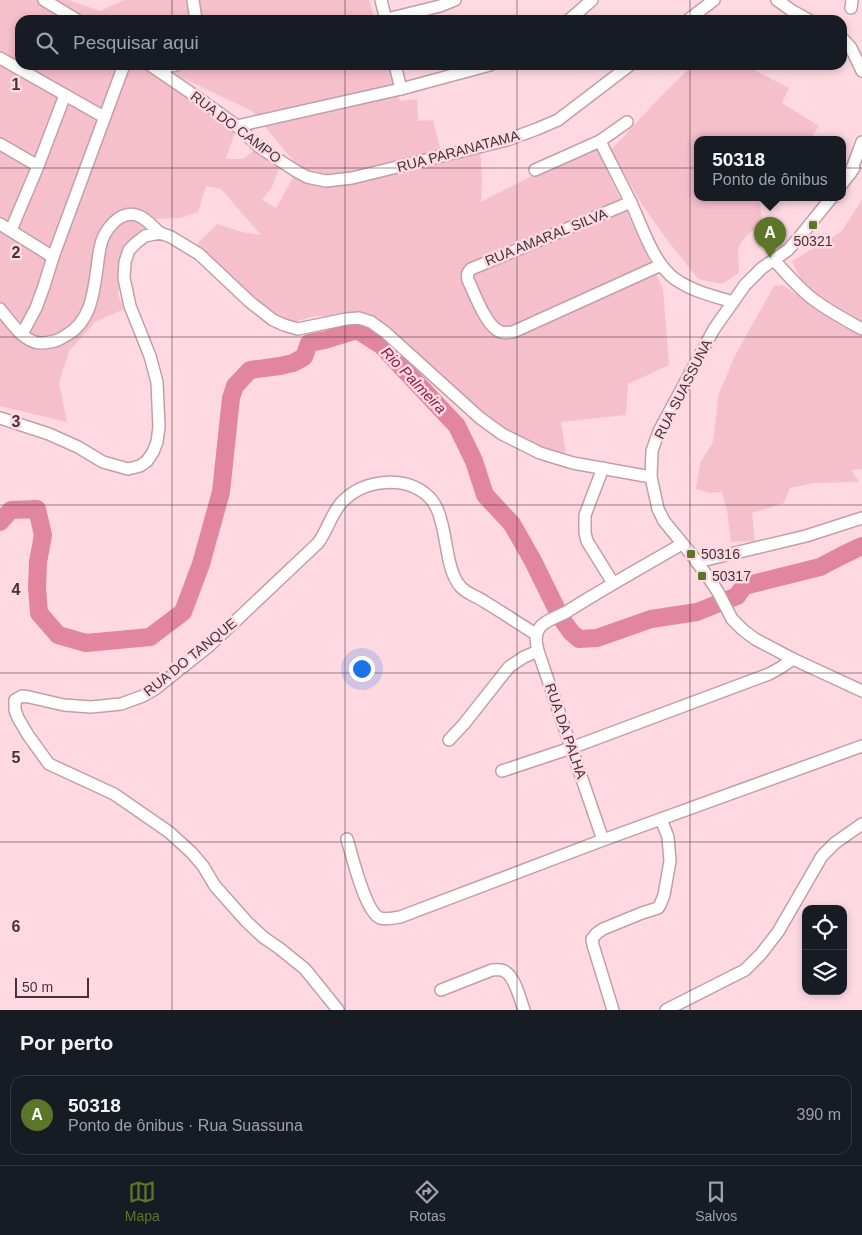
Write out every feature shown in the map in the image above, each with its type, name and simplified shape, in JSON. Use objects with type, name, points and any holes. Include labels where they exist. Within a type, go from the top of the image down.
[{"type":"street","points":[[44,0],[69,15]]},
{"type":"street","points":[[193,0],[195,15]]},
{"type":"street","points":[[382,0],[384,15]]},
{"type":"street","points":[[405,15],[455,0]]},
{"type":"street","points":[[574,15],[592,0]]},
{"type":"street","points":[[694,15],[714,0]]},
{"type":"street","points":[[777,0],[800,15]]},
{"type":"street","points":[[847,44],[862,71]]},
{"type":"street","points":[[0,58],[15,67]]},
{"type":"street","points":[[21,70],[104,117]]},
{"type":"street","points":[[22,334],[42,293],[53,256],[122,70]]},
{"type":"street","name":"RUA DO CAMPO","points":[[158,70],[237,126],[259,147],[307,177],[326,181]]},
{"type":"street","points":[[397,70],[401,89]]},
{"type":"street","points":[[237,126],[401,89],[471,70]]},
{"type":"street","name":"RUA PARANATAMA","points":[[326,181],[352,178],[461,152],[507,140],[537,129],[558,120],[623,70]]},
{"type":"street","points":[[11,230],[65,95]]},
{"type":"street","points":[[535,170],[600,141],[627,122]]},
{"type":"street","points":[[600,141],[661,265],[686,287],[733,302]]},
{"type":"street","points":[[850,174],[862,142]]},
{"type":"street","points":[[0,144],[38,166]]},
{"type":"street","points":[[846,179],[862,156]]},
{"type":"street","name":"RUA SUASSUNA","points":[[829,201],[798,240],[788,250],[762,268],[745,285],[714,329],[659,430],[652,451],[651,477],[658,509],[664,522],[697,562],[718,592],[732,619],[743,630],[793,660],[862,691]]},
{"type":"street","name":"RUA AMARAL SILVA","points":[[631,202],[471,269],[468,272],[468,280],[489,322],[494,328],[505,333],[513,332],[661,265]]},
{"type":"street","points":[[0,309],[22,334],[39,343],[57,341],[72,333],[89,308],[95,288],[100,247],[105,232],[114,221],[132,214],[138,215],[160,233],[172,237],[199,254],[250,302],[273,320],[298,329],[346,319],[359,318],[371,322],[385,332],[480,418],[502,434],[540,453],[573,463],[651,477]]},
{"type":"street","points":[[0,224],[53,256]]},
{"type":"street","points":[[0,418],[49,434],[78,447],[103,462],[128,469],[140,466],[147,461],[157,442],[159,427],[158,382],[130,306],[124,278],[125,262],[129,250],[145,236],[160,233]]},
{"type":"street","points":[[774,260],[810,296],[862,329]]},
{"type":"street","points":[[603,468],[585,515],[585,533],[587,541],[613,583]]},
{"type":"street","name":"RUA DO TANQUE","points":[[338,1010],[305,969],[263,937],[232,906],[215,886],[203,866],[192,853],[169,832],[114,794],[49,764],[18,718],[15,710],[15,700],[22,696],[64,705],[91,707],[121,704],[143,696],[155,689],[209,646],[318,543],[342,502],[356,491],[376,483],[412,486],[431,498],[442,522],[455,580],[471,594],[536,634]]},
{"type":"street","points":[[697,562],[806,536],[862,518]]},
{"type":"street","points":[[536,634],[544,624],[682,544]]},
{"type":"street","name":"RUA DA PALHA","points":[[536,634],[538,652],[603,840]]},
{"type":"street","points":[[449,740],[509,667],[524,657],[538,652]]},
{"type":"street","points":[[502,771],[571,748],[769,674],[793,660]]},
{"type":"street","points":[[347,838],[365,896],[373,912],[379,917],[386,919],[400,917],[603,840],[862,746]]},
{"type":"street","points":[[613,1010],[592,939],[603,929],[658,908],[660,905],[664,895],[670,861],[668,837],[661,819]]},
{"type":"street","points":[[666,1010],[745,970],[761,954],[778,932],[822,856],[835,843],[862,824]]},
{"type":"street","points":[[441,990],[492,970],[501,970],[505,971],[512,978],[524,1010]]},
{"type":"shaded area","points":[[0,0],[69,0],[100,11],[124,0],[369,0],[374,15],[15,15],[15,70],[157,70],[237,126],[226,159],[243,159],[259,147],[281,163],[272,187],[262,200],[276,208],[294,176],[307,177],[252,111],[166,70],[391,70],[400,101],[417,99],[418,121],[433,120],[442,155],[480,147],[481,202],[594,144],[663,289],[669,365],[628,384],[626,415],[561,422],[567,461],[506,436],[359,318],[314,316],[284,325],[196,245],[217,224],[242,232],[261,235],[221,189],[206,186],[198,212],[180,218],[154,219],[124,245],[118,295],[124,309],[95,322],[69,351],[59,382],[67,422],[0,406]]},
{"type":"shaded area","points":[[688,70],[755,70],[789,88],[782,103],[819,126],[812,136],[694,136],[694,201],[760,201],[762,223],[745,237],[738,248],[739,273],[722,284],[698,279],[641,203],[611,150]]},
{"type":"shaded area","points":[[862,200],[862,322],[804,286],[792,261],[841,232]]},
{"type":"shaded area","points":[[783,285],[843,327],[862,332],[862,469],[851,470],[859,482],[814,483],[790,488],[784,503],[752,513],[755,541],[731,542],[727,511],[722,492],[710,493],[696,489],[700,463],[713,442],[719,393],[734,357],[774,286]]},
{"type":"waterway","name":"Rio Palmeira","points":[[0,522],[11,510],[37,509],[43,535],[38,562],[37,588],[39,613],[58,635],[86,643],[150,637],[183,612],[201,564],[221,492],[231,398],[235,386],[250,370],[293,363],[304,357],[309,343],[357,330],[382,346],[457,426],[474,461],[485,495],[512,524],[533,561],[561,618],[571,632],[579,639],[597,638],[651,619],[697,612],[737,596],[744,586],[820,567],[862,546]]},
{"type":"place","name":"50321","points":[[813,225]]},
{"type":"place","name":"50318","points":[[770,258]]},
{"type":"place","name":"50316","points":[[691,554]]},
{"type":"place","name":"50317","points":[[702,576]]}]
